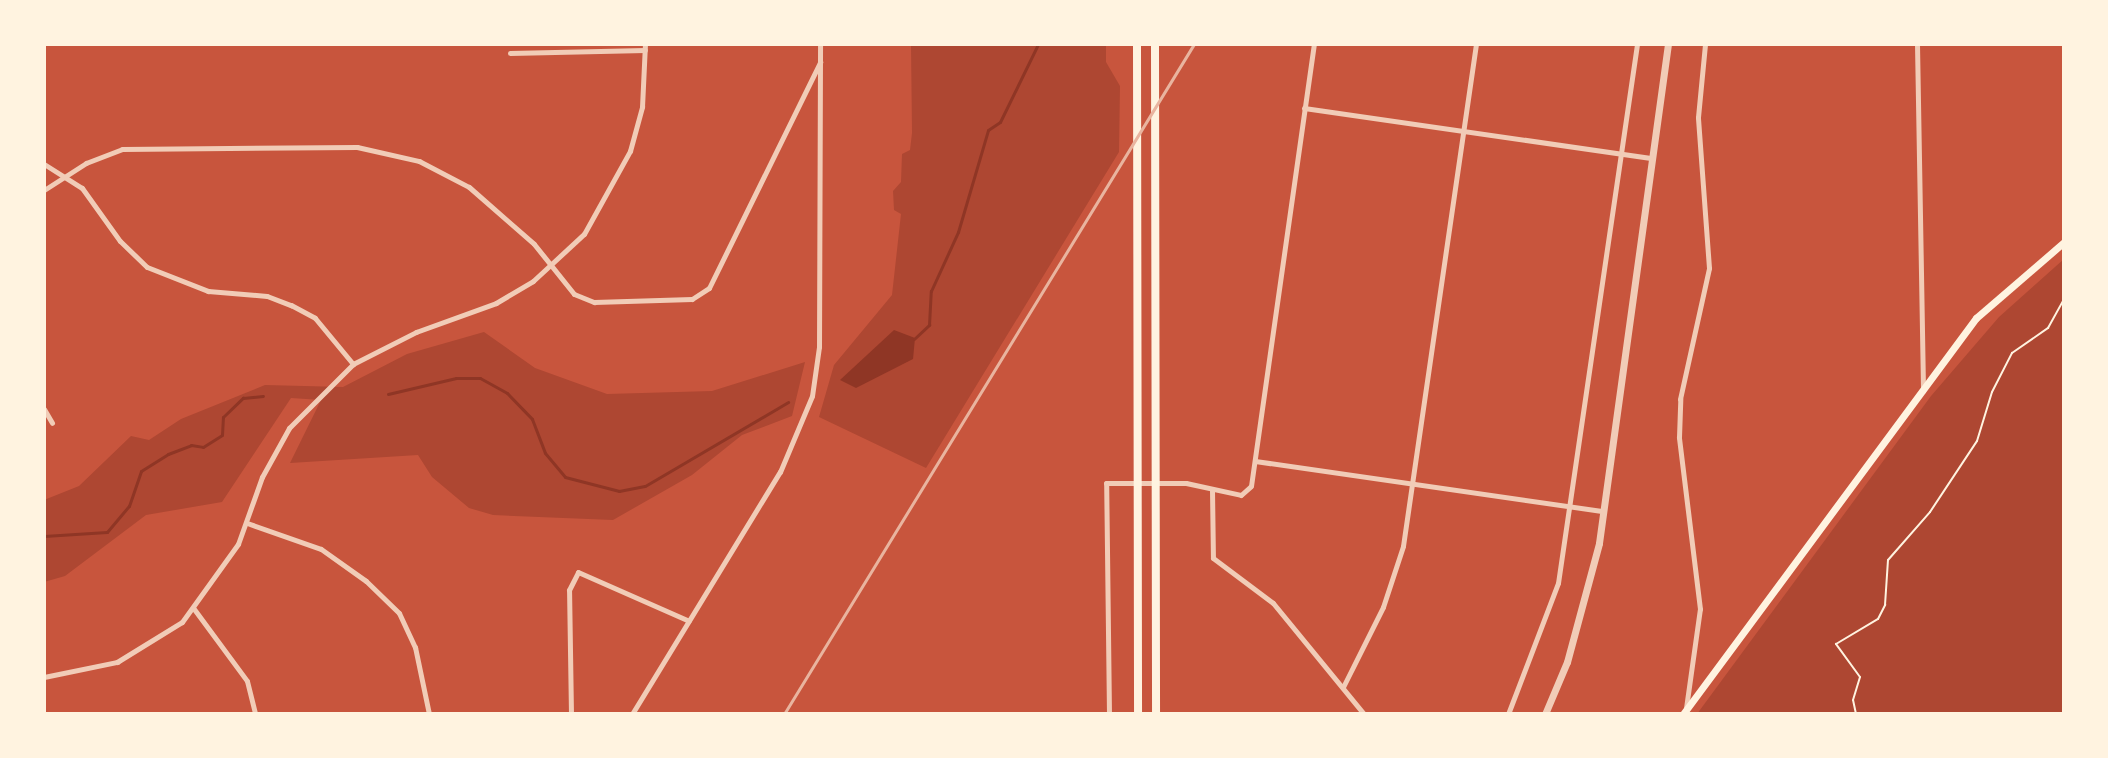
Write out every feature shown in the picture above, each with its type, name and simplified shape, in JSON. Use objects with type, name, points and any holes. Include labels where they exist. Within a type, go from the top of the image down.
[{"type":"main road","points":[[1137,44],[1138,714]]},
{"type":"main road","points":[[1155,44],[1156,714]]},
{"type":"main road","points":[[1684,712],[1976,318],[2064,242]]},
{"type":"street","points":[[632,714],[788,458],[814,388],[819,347],[820,44]]},
{"type":"street","points":[[1109,714],[1106,483],[1157,482],[1247,493],[1255,461],[1314,44]]},
{"type":"street","points":[[1343,687],[1383,607],[1403,546],[1476,44]]},
{"type":"street","points":[[1508,714],[1558,583],[1637,44]]},
{"type":"street","points":[[1545,714],[1580,622],[1603,511],[1668,44]]},
{"type":"street","points":[[1684,712],[1700,609],[1679,437],[1680,399],[1709,268],[1698,117],[1705,44]]},
{"type":"street","points":[[1917,44],[1923,393]]},
{"type":"street","points":[[44,677],[93,669],[127,657],[173,629],[194,609],[247,523],[262,477],[289,428],[353,364],[416,332],[496,303],[550,264],[584,234],[630,151],[642,107],[645,47],[510,53]]},
{"type":"street","points":[[44,190],[63,177],[122,149],[357,147],[419,161],[469,187],[507,217],[574,294],[594,302],[692,299],[709,288],[820,62]]},
{"type":"street","points":[[1304,108],[1652,158]]},
{"type":"street","points":[[44,164],[82,188],[120,241],[147,267],[208,291],[267,296],[291,305],[315,318],[353,364]]},
{"type":"street","points":[[44,409],[52,423]]},
{"type":"street","points":[[1255,461],[1603,511]]},
{"type":"street","points":[[1212,490],[1213,558],[1273,603],[1364,714]]},
{"type":"street","points":[[247,523],[321,549],[366,581],[399,613],[415,647],[429,714]]},
{"type":"street","points":[[571,714],[569,590],[578,572],[689,621]]},
{"type":"street","points":[[194,609],[247,681],[255,714]]},
{"type":"path","points":[[1856,714],[1853,700],[1860,677],[1836,644],[1878,619],[1885,605],[1888,560],[1930,512],[1977,441],[1992,392],[2012,353],[2048,328],[2064,299]]},
{"type":"shaded area","points":[[911,44],[1106,44],[1106,62],[1120,86],[1119,152],[926,468],[819,417],[834,365],[892,295],[901,214],[894,210],[893,191],[901,182],[902,154],[910,150],[912,133]]},
{"type":"shaded area","points":[[2064,259],[2064,714],[1697,714],[1931,396],[1999,317]]},
{"type":"shaded area","points":[[894,330],[915,338],[913,359],[856,388],[840,380]]},
{"type":"shaded area","points":[[484,332],[535,368],[607,394],[712,391],[805,362],[792,416],[742,435],[692,475],[613,520],[493,515],[469,508],[432,477],[418,455],[290,463],[321,400],[291,398],[222,502],[146,515],[65,576],[44,582],[44,500],[79,486],[131,436],[149,440],[181,419],[265,385],[343,387],[407,354]]},
{"type":"waterway","points":[[914,339],[929,325],[931,291],[958,232],[988,130],[1000,122],[1038,44]]},
{"type":"waterway","points":[[388,394],[456,378],[480,378],[507,393],[532,419],[545,453],[565,477],[619,491],[645,486],[788,402]]},
{"type":"waterway","points":[[44,536],[107,532],[129,506],[141,471],[168,454],[191,445],[203,447],[222,435],[223,417],[243,398],[263,396]]},
{"type":"railway","points":[[784,714],[1194,44]]}]
